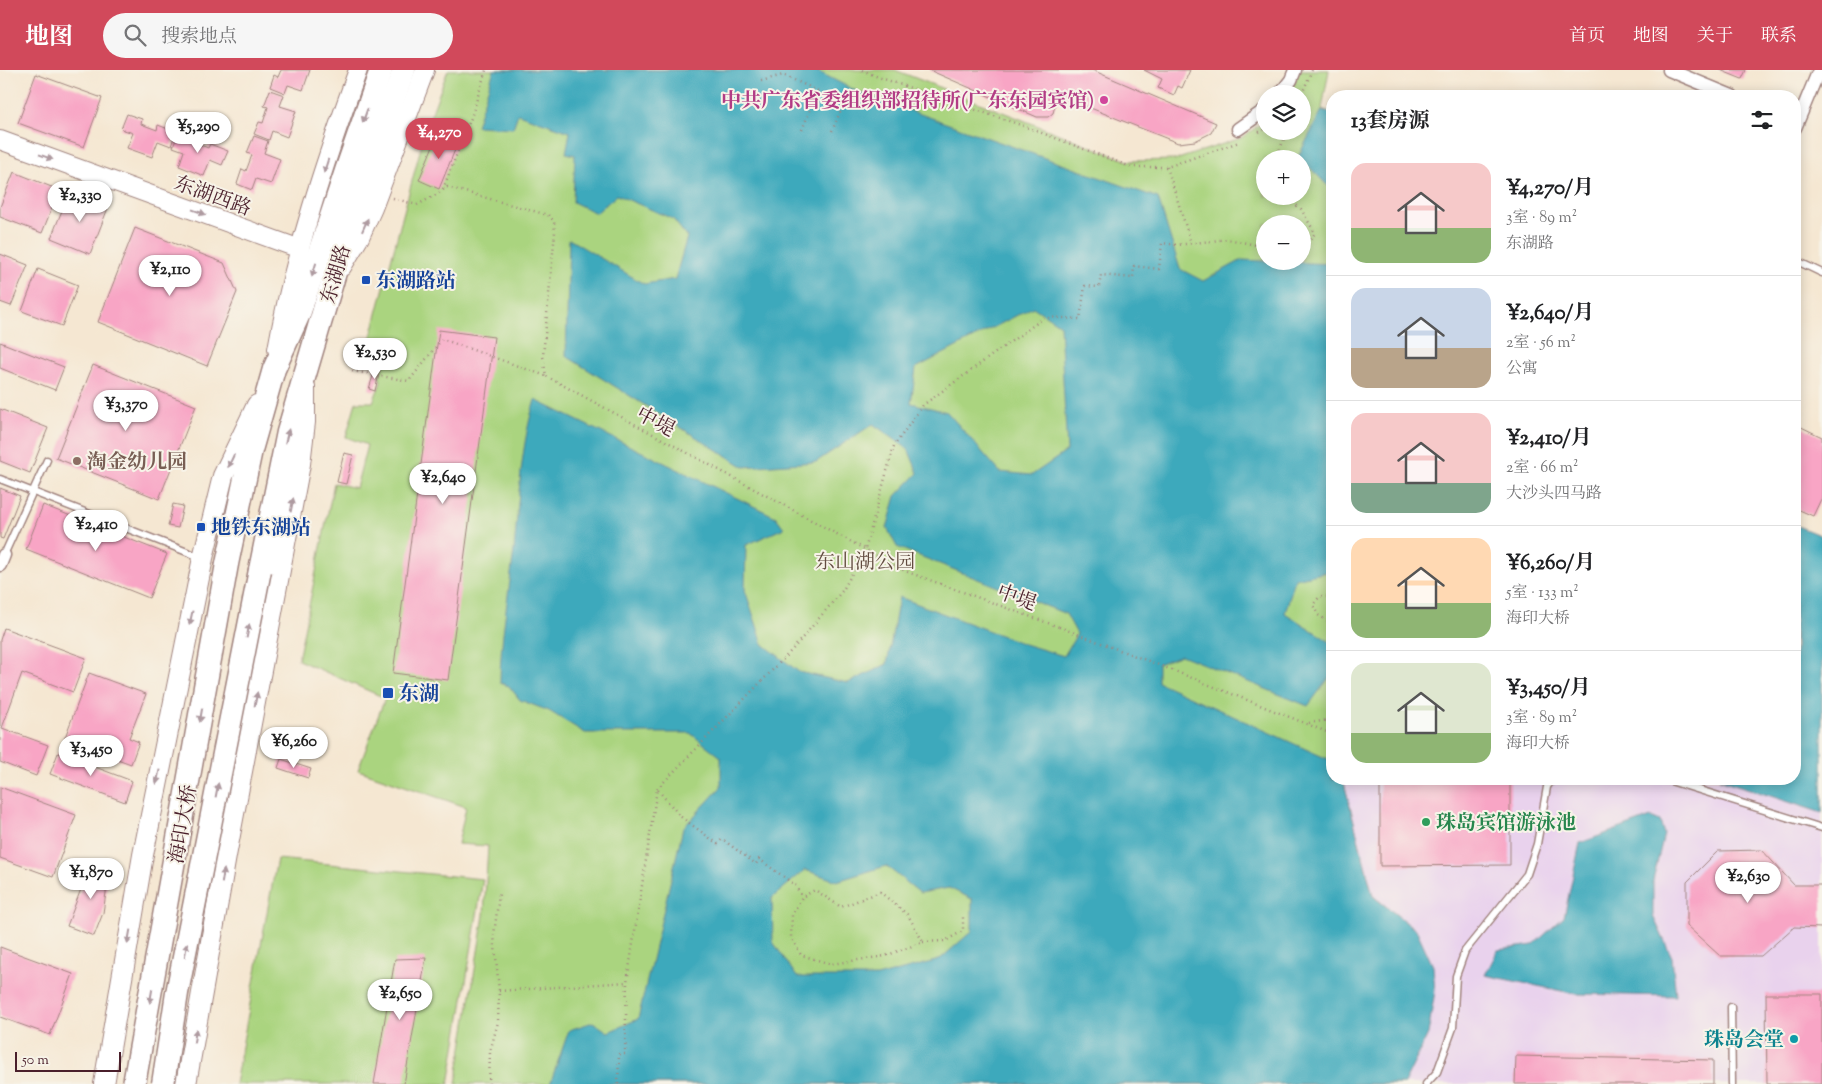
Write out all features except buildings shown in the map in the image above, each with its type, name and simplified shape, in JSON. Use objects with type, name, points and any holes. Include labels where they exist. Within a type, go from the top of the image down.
[{"type":"highway","name":"东湖路","points":[[227,564],[251,450],[274,369],[299,314],[381,70]]},
{"type":"highway","name":"东湖路","points":[[260,570],[286,440],[356,201],[404,70]]},
{"type":"highway","name":"海印大桥","points":[[134,1084],[227,564]]},
{"type":"highway","name":"海印大桥","points":[[163,1084],[177,993],[260,570]]},
{"type":"main road","points":[[104,1084],[143,855],[203,558],[223,476],[274,369],[286,302],[300,248],[358,70]]},
{"type":"main road","points":[[333,283],[360,237],[373,208],[424,70]]},
{"type":"main road","name":"东湖西路","points":[[0,140],[300,248]]},
{"type":"main road","points":[[186,1084],[228,846],[300,464],[305,422],[306,373]]},
{"type":"street","points":[[1287,85],[1295,70]]},
{"type":"street","points":[[1669,70],[1717,90]]},
{"type":"street","points":[[1801,113],[1819,70]]},
{"type":"street","points":[[1238,129],[1256,116]]},
{"type":"lane","points":[[1801,263],[1822,273]]},
{"type":"lane","points":[[3,553],[46,460]]},
{"type":"lane","points":[[0,479],[203,558]]},
{"type":"lane","points":[[1426,1084],[1438,1072],[1453,1028],[1456,976],[1465,951],[1527,874],[1537,844],[1548,785]]},
{"type":"lane","points":[[1683,785],[1822,828]]},
{"type":"lane","points":[[1732,1007],[1732,1084]]},
{"type":"path","points":[[443,190],[471,118],[486,70]]},
{"type":"path","points":[[862,70],[1021,125],[1131,168],[1167,167],[1240,142]]},
{"type":"path","points":[[1306,85],[1312,70]]},
{"type":"path","points":[[761,80],[782,75],[858,109]]},
{"type":"path","points":[[802,130],[818,91]]},
{"type":"path","points":[[832,131],[844,103]]},
{"type":"path","points":[[1167,167],[1191,243]]},
{"type":"path","points":[[387,197],[417,205],[447,187],[548,215],[554,220],[555,232],[543,356],[546,376]]},
{"type":"path","points":[[1297,205],[1305,215]]},
{"type":"path","points":[[1311,226],[1315,233],[1311,239]]},
{"type":"path","points":[[618,1084],[619,1054],[625,1054],[627,982],[657,789],[792,650],[843,590],[865,550],[894,446],[923,405],[1045,317],[1080,319],[1085,286],[1099,287],[1101,275],[1133,278],[1134,266],[1159,269],[1162,243],[1177,244],[1228,239],[1256,245]]},
{"type":"path","name":"中堤","points":[[352,371],[409,381],[442,339],[546,376],[905,571],[1172,670],[1326,731]]},
{"type":"path","points":[[1326,596],[1320,596],[1313,605],[1318,615],[1326,620]]},
{"type":"path","points":[[1308,723],[1326,720]]},
{"type":"path","points":[[657,789],[681,817],[718,844],[722,839],[756,864],[759,859],[794,885],[802,896]]},
{"type":"path","points":[[923,942],[908,915],[880,892],[841,907],[815,890],[802,896],[792,915],[791,937],[801,955],[831,964],[885,956],[923,942],[945,941],[963,931],[963,916]]},
{"type":"path","points":[[490,1084],[490,1052],[498,1022],[499,991],[494,935],[499,894]]},
{"type":"path","points":[[499,991],[627,982]]},
{"type":"shaded area","points":[[1345,785],[1737,785],[1822,813],[1822,1084],[1404,1084],[1428,1034],[1435,991],[1417,931],[1373,896]]},
{"type":"green space","name":"东山湖公园","points":[[448,70],[895,70],[1128,161],[1175,160],[1241,138],[1256,127],[1256,140],[1311,140],[1311,85],[1293,85],[1300,70],[1329,70],[1322,109],[1326,111],[1326,785],[1345,785],[1373,896],[1417,931],[1403,1084],[456,1084],[484,915],[488,846],[458,844],[466,807],[358,770],[385,698],[298,660],[334,483],[356,488],[367,445],[346,437],[356,402],[373,402],[381,382],[369,344],[426,128]]},
{"type":"green space","points":[[277,859],[483,879],[449,1084],[235,1084]]},
{"type":"water","name":"东山湖公园","points":[[494,70],[815,70],[858,92],[1158,198],[1180,269],[1203,281],[1242,260],[1256,261],[1256,270],[1311,270],[1311,263],[1326,264],[1326,572],[1295,579],[1285,613],[1326,639],[1326,682],[1308,706],[1181,655],[1158,664],[1158,682],[1326,758],[1326,785],[1345,785],[1373,896],[1417,931],[1433,966],[1435,991],[1428,1034],[1404,1084],[550,1084],[569,1030],[593,1022],[608,1032],[638,1019],[683,828],[721,787],[721,757],[690,733],[585,733],[549,711],[520,700],[509,686],[500,683],[503,633],[514,550],[523,455],[535,400],[776,517],[784,528],[746,545],[745,590],[763,644],[799,672],[848,683],[887,664],[899,597],[1024,644],[1064,656],[1077,634],[1066,614],[897,547],[887,528],[896,496],[918,473],[908,449],[873,424],[816,462],[744,467],[566,356],[569,239],[644,284],[675,279],[687,237],[673,219],[617,195],[596,213],[573,202],[575,155],[566,153],[570,132],[518,114],[513,128],[476,126]],"holes":[[[1033,307],[1060,325],[1067,451],[1032,475],[1000,472],[947,412],[911,403],[916,368]],[[886,866],[920,893],[949,888],[972,899],[972,931],[939,960],[877,977],[797,977],[773,942],[772,898],[805,870],[837,881]]]},
{"type":"water","points":[[1322,110],[1326,111],[1326,184],[1311,169],[1311,150],[1302,150],[1307,140],[1311,140],[1311,132]]},
{"type":"water","points":[[1801,527],[1822,536],[1822,813],[1737,785],[1801,785]]},
{"type":"water","points":[[1651,817],[1660,821],[1664,834],[1653,881],[1653,916],[1672,957],[1676,996],[1576,994],[1485,975],[1498,950],[1533,945],[1564,917],[1580,843]]},
{"type":"place","name":"中共广东省委组织部招待所(广东东园宾馆)","points":[[1104,100]]},
{"type":"place","name":"东湖路站","points":[[366,280]]},
{"type":"place","name":"淘金幼儿园","points":[[77,461]]},
{"type":"place","name":"地铁东湖站","points":[[201,527]]},
{"type":"place","name":"东湖","points":[[388,693]]},
{"type":"place","name":"珠岛宾馆游泳池","points":[[1426,822]]},
{"type":"place","name":"珠岛会堂","points":[[1794,1039]]}]
